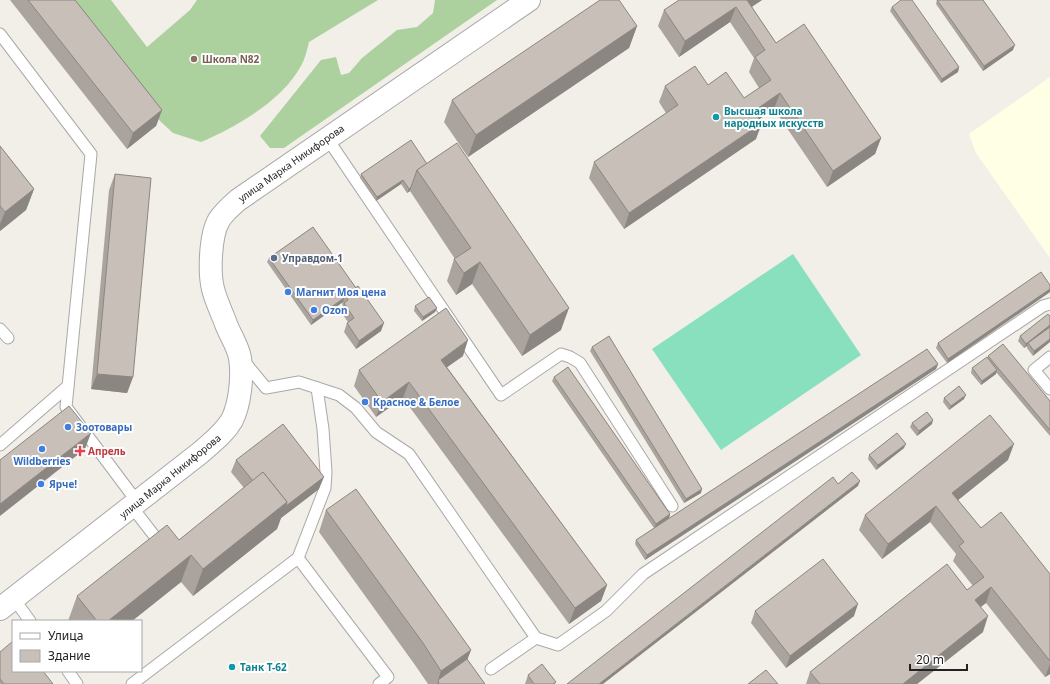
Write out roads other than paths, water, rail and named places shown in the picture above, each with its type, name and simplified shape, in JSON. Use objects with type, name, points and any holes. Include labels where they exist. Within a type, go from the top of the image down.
[{"type":"street","name":"улица Марка Никифорова","points":[[7,604],[200,453],[224,431],[232,420],[237,409],[241,380],[240,356],[226,325],[213,289],[211,263],[213,239],[218,221],[238,200],[529,0]]},
{"type":"lane","points":[[0,34],[91,154],[66,407],[167,552]]},
{"type":"lane","points":[[327,138],[501,395],[561,354],[580,363],[672,506]]},
{"type":"lane","points":[[240,356],[266,388],[299,382],[339,395],[356,408],[376,432],[409,454],[536,638],[558,645],[606,611],[643,574],[1043,306],[1050,304]]},
{"type":"lane","points":[[0,329],[8,338]]},
{"type":"lane","points":[[1050,357],[1034,370],[1050,389]]},
{"type":"lane","points":[[0,445],[68,386]]},
{"type":"lane","points":[[132,684],[298,558],[325,488],[326,472],[323,429],[317,388]]},
{"type":"lane","points":[[298,558],[388,677],[379,684]]},
{"type":"lane","points":[[7,604],[29,620]]},
{"type":"lane","points":[[491,669],[536,638]]},
{"type":"lane","points":[[69,672],[77,684]]},
{"type":"place","name":"Школа N82","points":[[194,59]]},
{"type":"place","name":"Высшая школа народных искусств","points":[[716,117]]},
{"type":"place","name":"Управдом-1","points":[[274,258]]},
{"type":"place","name":"Магнит Моя цена","points":[[288,292]]},
{"type":"place","name":"Ozon","points":[[314,310]]},
{"type":"place","name":"Красное & Белое","points":[[365,402]]},
{"type":"place","name":"Зоотовары","points":[[68,427]]},
{"type":"place","name":"Wildberries","points":[[42,449]]},
{"type":"place","name":"Апрель","points":[[80,451]]},
{"type":"place","name":"Ярче!","points":[[41,484]]},
{"type":"place","name":"Танк Т-62","points":[[232,667]]}]
